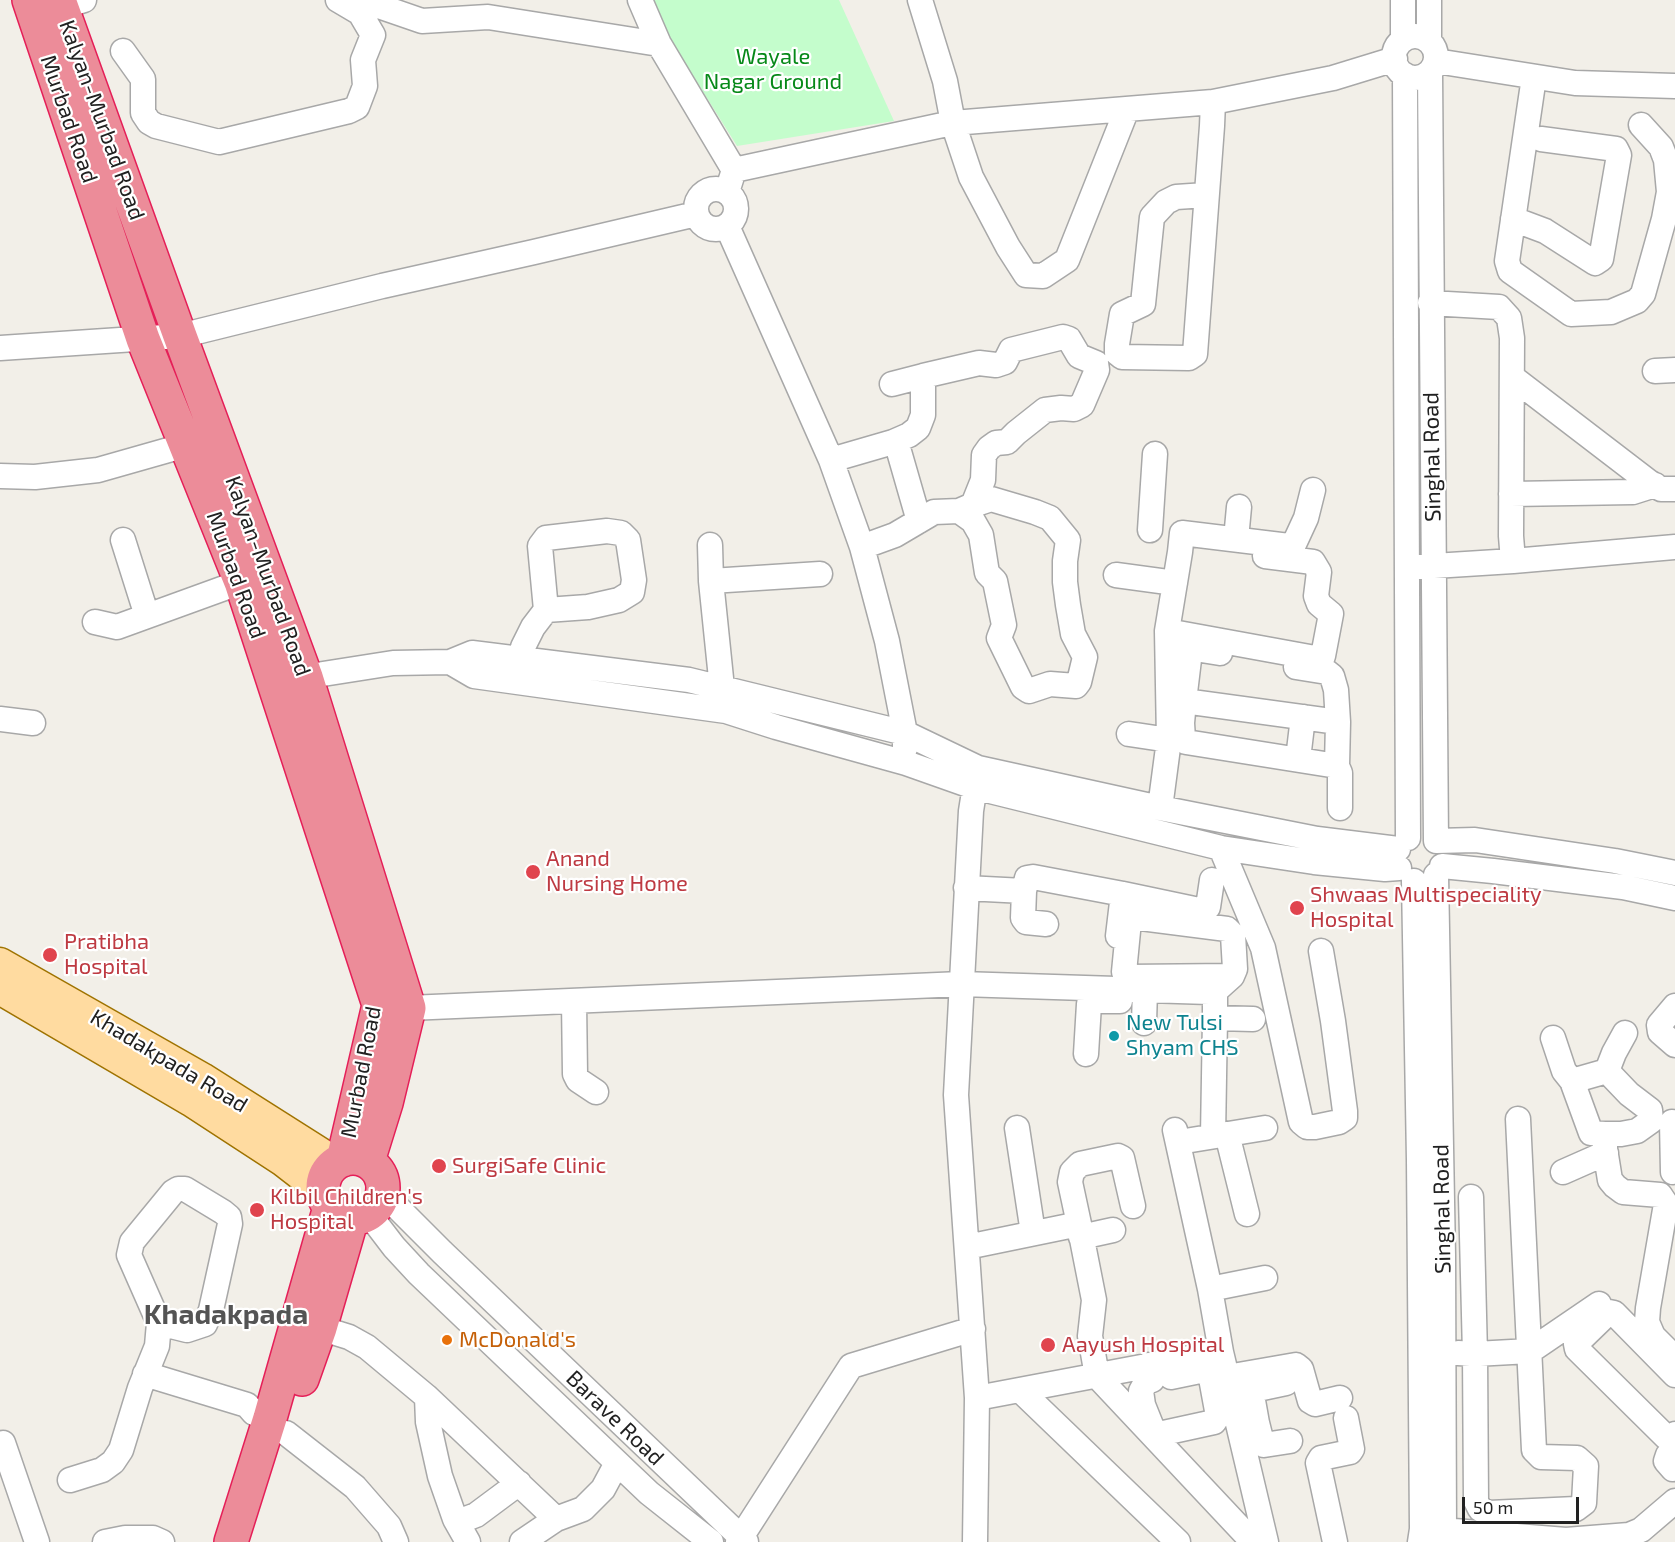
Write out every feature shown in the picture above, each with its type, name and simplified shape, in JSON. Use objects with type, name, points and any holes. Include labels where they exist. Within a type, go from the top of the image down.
[{"type":"highway","name":"Murbad Road","points":[[29,0],[143,339],[241,582],[290,679]]},
{"type":"highway","name":"Kalyan-Murbad Road","points":[[68,2],[180,336],[394,1006]]},
{"type":"highway","points":[[231,1542],[350,1188],[386,1103],[394,1006]]},
{"type":"highway","points":[[252,1542],[270,1422],[304,1374],[320,1328],[350,1188]]},
{"type":"main road","name":"Khadakpada Road","points":[[0,963],[350,1188]]},
{"type":"main road","name":"Khadakpada Road","points":[[0,989],[124,1063],[189,1085]]},
{"type":"street","points":[[123,51],[143,80],[143,113],[149,122],[156,126],[219,142],[357,107],[365,86],[363,60],[373,35],[360,13],[338,0]]},
{"type":"street","points":[[361,0],[422,21],[488,17],[659,44]]},
{"type":"street","points":[[640,0],[659,44],[730,181],[736,209],[732,221],[721,228],[709,228],[703,225],[696,214],[698,201],[707,191],[720,189],[730,181],[953,123],[1213,102],[1334,78],[1401,58]]},
{"type":"street","points":[[920,0],[945,81],[953,123],[971,177],[1026,276],[1043,276],[1067,260],[1127,110]]},
{"type":"street","name":"Singhal Road","points":[[1403,0],[1401,58],[1407,567],[1432,1536]]},
{"type":"street","name":"Singhal Road","points":[[1429,0],[1432,58],[1430,303],[1436,841]]},
{"type":"street","points":[[1401,58],[1410,37],[1416,36],[1424,38],[1432,58]]},
{"type":"street","points":[[1401,58],[1418,77],[1432,58]]},
{"type":"street","points":[[1432,58],[1575,83],[1675,86]]},
{"type":"street","points":[[1533,77],[1507,261],[1510,270],[1571,314],[1611,312],[1637,302],[1643,294],[1664,219],[1669,192],[1666,160],[1661,147],[1641,125]]},
{"type":"street","points":[[1206,195],[1176,197],[1166,202],[1152,217],[1143,304],[1122,314],[1117,344],[1118,353],[1122,357],[1189,358],[1195,354],[1213,102]]},
{"type":"street","points":[[1513,219],[1545,231],[1595,263],[1601,259],[1619,155],[1616,149],[1540,139]]},
{"type":"street","points":[[0,348],[180,336],[382,286],[696,214]]},
{"type":"street","points":[[727,226],[831,460],[862,547],[887,641],[905,734],[906,763]]},
{"type":"street","points":[[1430,303],[1499,307],[1509,318],[1512,338],[1511,536],[1513,561]]},
{"type":"street","points":[[892,384],[979,363],[1005,362],[1011,350],[1063,337],[1069,339],[1079,356],[1096,363],[1097,370],[1082,405],[1074,409],[1045,410],[1007,442],[996,443],[989,448],[984,455],[983,480],[967,508]]},
{"type":"street","points":[[831,460],[896,441],[918,428],[923,415],[923,376]]},
{"type":"street","points":[[1512,377],[1665,487]]},
{"type":"street","points":[[896,441],[919,521]]},
{"type":"street","points":[[0,476],[35,477],[98,470],[186,445]]},
{"type":"street","points":[[1155,454],[1144,529],[1185,545],[1313,562],[1319,572],[1316,596],[1319,604],[1331,614],[1323,656],[1315,658],[1172,632]]},
{"type":"street","points":[[1511,494],[1633,492],[1665,487]]},
{"type":"street","points":[[1185,545],[1236,539],[1289,546],[1294,544],[1306,518],[1313,490]]},
{"type":"street","points":[[862,547],[895,535],[934,512],[967,508],[991,499],[1050,518],[1068,540],[1065,561],[1068,605],[1073,634],[1085,657],[1076,686],[1050,684],[1029,691],[1023,687],[999,638],[1004,626],[995,581],[987,573],[981,535],[967,508]]},
{"type":"street","points":[[1236,539],[1239,507]]},
{"type":"street","points":[[523,660],[523,648],[533,627],[546,610],[540,546],[546,538],[607,531],[621,533],[628,540],[634,580],[633,592],[619,600],[588,607],[546,610]]},
{"type":"street","points":[[123,540],[147,616]]},
{"type":"street","points":[[710,545],[711,581],[722,687]]},
{"type":"street","points":[[1185,545],[1175,583],[1172,632],[1176,721],[1183,739],[1186,742],[1337,766]]},
{"type":"street","points":[[1172,632],[1185,545]]},
{"type":"street","points":[[1407,567],[1433,567],[1675,547]]},
{"type":"street","points":[[711,581],[820,574]]},
{"type":"street","points":[[1116,575],[1175,583]]},
{"type":"street","points":[[95,622],[117,627],[241,582]]},
{"type":"street","points":[[1160,808],[1190,651],[1195,649],[1327,672],[1332,676],[1336,690],[1338,722],[1337,766],[1340,773],[1340,808]]},
{"type":"street","points":[[290,679],[393,663],[450,662],[472,652],[689,680],[905,734],[976,778],[1221,849],[1385,869],[1416,863]]},
{"type":"street","points":[[450,662],[474,676],[726,711],[906,763],[976,778],[1160,808],[1317,839],[1416,863],[1493,870],[1623,887],[1675,898]]},
{"type":"street","points":[[1299,759],[1303,717]]},
{"type":"street","points":[[1129,734],[1176,721],[1303,717],[1338,722]]},
{"type":"street","points":[[0,719],[33,723]]},
{"type":"street","points":[[975,1542],[977,1398],[956,1095],[966,888],[971,811],[976,778]]},
{"type":"street","points":[[1416,863],[1423,835],[1436,841],[1474,840],[1615,861],[1675,873]]},
{"type":"street","points":[[1221,849],[1263,948],[1301,1122],[1315,1127],[1339,1122],[1345,1118],[1333,1021],[1321,951]]},
{"type":"street","name":"Singhal Road","points":[[1416,863],[1444,1352],[1432,1536]]},
{"type":"street","points":[[1046,924],[1026,922],[1023,918],[1027,878],[1033,877],[1199,910],[1208,907],[1212,880]]},
{"type":"street","points":[[966,888],[1024,891]]},
{"type":"street","points":[[1112,989],[1123,894]]},
{"type":"street","points":[[1212,994],[1232,976],[1235,969],[1233,935],[1227,929],[1133,917],[1129,921],[1124,972],[1127,977],[1232,976]]},
{"type":"street","points":[[394,1006],[961,984],[1112,989],[1144,1005],[1209,992],[1215,995],[1221,1078],[1220,1135],[1247,1214]]},
{"type":"street","points":[[574,1000],[575,1074],[578,1080],[596,1092]]},
{"type":"street","points":[[1086,1054],[1089,1004],[1095,1001],[1144,1005],[1189,1003]]},
{"type":"street","points":[[1675,1006],[1659,1025],[1660,1032],[1675,1045]]},
{"type":"street","points":[[1215,1018],[1253,1019]]},
{"type":"street","points":[[1572,1081],[1606,1071],[1625,1033]]},
{"type":"street","points":[[1553,1038],[1564,1071],[1572,1081],[1591,1133],[1605,1144],[1610,1179],[1623,1192],[1660,1195],[1666,1204],[1647,1322],[1653,1336],[1675,1358]]},
{"type":"street","points":[[1606,1071],[1629,1094],[1666,1122],[1673,1172]]},
{"type":"street","points":[[1518,1119],[1534,1450],[1541,1457],[1577,1458],[1586,1466],[1584,1503],[1572,1540]]},
{"type":"street","points":[[1563,1172],[1620,1134],[1666,1122]]},
{"type":"street","points":[[1017,1128],[1033,1233]]},
{"type":"street","points":[[1247,1462],[1284,1448],[1262,1443],[1248,1426],[1227,1377],[1177,1136],[1220,1135],[1265,1128]]},
{"type":"street","points":[[1133,1206],[1122,1158],[1118,1156],[1080,1164],[1072,1172],[1070,1182],[1094,1300],[1090,1336],[1097,1376],[1253,1542]]},
{"type":"street","name":"Barave Road","points":[[350,1188],[394,1246],[419,1274],[649,1493],[711,1542]]},
{"type":"street","name":"Barave Road","points":[[350,1188],[442,1252],[742,1541]]},
{"type":"street","points":[[70,1480],[102,1470],[113,1462],[121,1450],[156,1346],[159,1323],[129,1255],[132,1242],[173,1192],[185,1189],[223,1212],[229,1217],[230,1224],[211,1310],[205,1324],[187,1330],[159,1323]]},
{"type":"street","points":[[1471,1197],[1476,1501],[1480,1509],[1489,1513],[1576,1509],[1584,1503]]},
{"type":"street","points":[[967,1247],[1033,1233],[1113,1230]]},
{"type":"street","points":[[1210,1289],[1265,1278]]},
{"type":"street","points":[[1444,1352],[1475,1354],[1530,1351],[1599,1304]]},
{"type":"street","points":[[1675,1375],[1614,1313],[1609,1312],[1576,1344],[1577,1349],[1665,1437],[1675,1434]]},
{"type":"street","points":[[320,1328],[349,1337],[367,1347],[427,1397],[556,1519]]},
{"type":"street","points":[[742,1541],[851,1366],[973,1329]]},
{"type":"street","points":[[977,1398],[1097,1376],[1150,1373],[1221,1352]]},
{"type":"street","points":[[1227,1377],[1296,1365],[1301,1369],[1310,1401],[1315,1404],[1343,1408],[1352,1449],[1350,1452],[1321,1458],[1318,1463],[1335,1542]]},
{"type":"street","points":[[143,1381],[244,1419],[270,1422],[355,1487],[389,1526],[396,1542]]},
{"type":"street","points":[[1266,1542],[1247,1462],[1248,1426],[1253,1390],[1286,1383]]},
{"type":"street","points":[[1020,1390],[1178,1542]]},
{"type":"street","points":[[427,1397],[428,1422],[440,1476],[455,1519],[468,1542]]},
{"type":"street","points":[[3,1443],[37,1542]]},
{"type":"street","points":[[522,1542],[556,1519],[583,1509],[603,1489],[617,1463]]},
{"type":"street","points":[[455,1519],[463,1520],[476,1515],[519,1483]]},
{"type":"street","points":[[1432,1536],[1572,1540],[1629,1535],[1641,1530],[1675,1501]]},
{"type":"street","points":[[105,1542],[125,1538],[153,1538],[162,1542]]},
{"type":"green space","name":"Wayale Nagar Ground","points":[[654,0],[839,0],[894,121],[737,146],[673,44]]},
{"type":"place","name":"Anand Nursing Home","points":[[533,872]]},
{"type":"place","name":"Shwaas Multispeciality Hospital","points":[[1297,908]]},
{"type":"place","name":"Pratibha Hospital","points":[[50,955]]},
{"type":"place","name":"New Tulsi Shyam CHS","points":[[1114,1036]]},
{"type":"place","name":"SurgiSafe Clinic","points":[[439,1166]]},
{"type":"place","name":"Kilbil Children's Hospital","points":[[257,1210]]},
{"type":"place","name":"McDonald's","points":[[447,1340]]},
{"type":"place","name":"Aayush Hospital","points":[[1048,1345]]},
{"type":"district","name":"Khadakpada","points":[[226,1315]]}]
